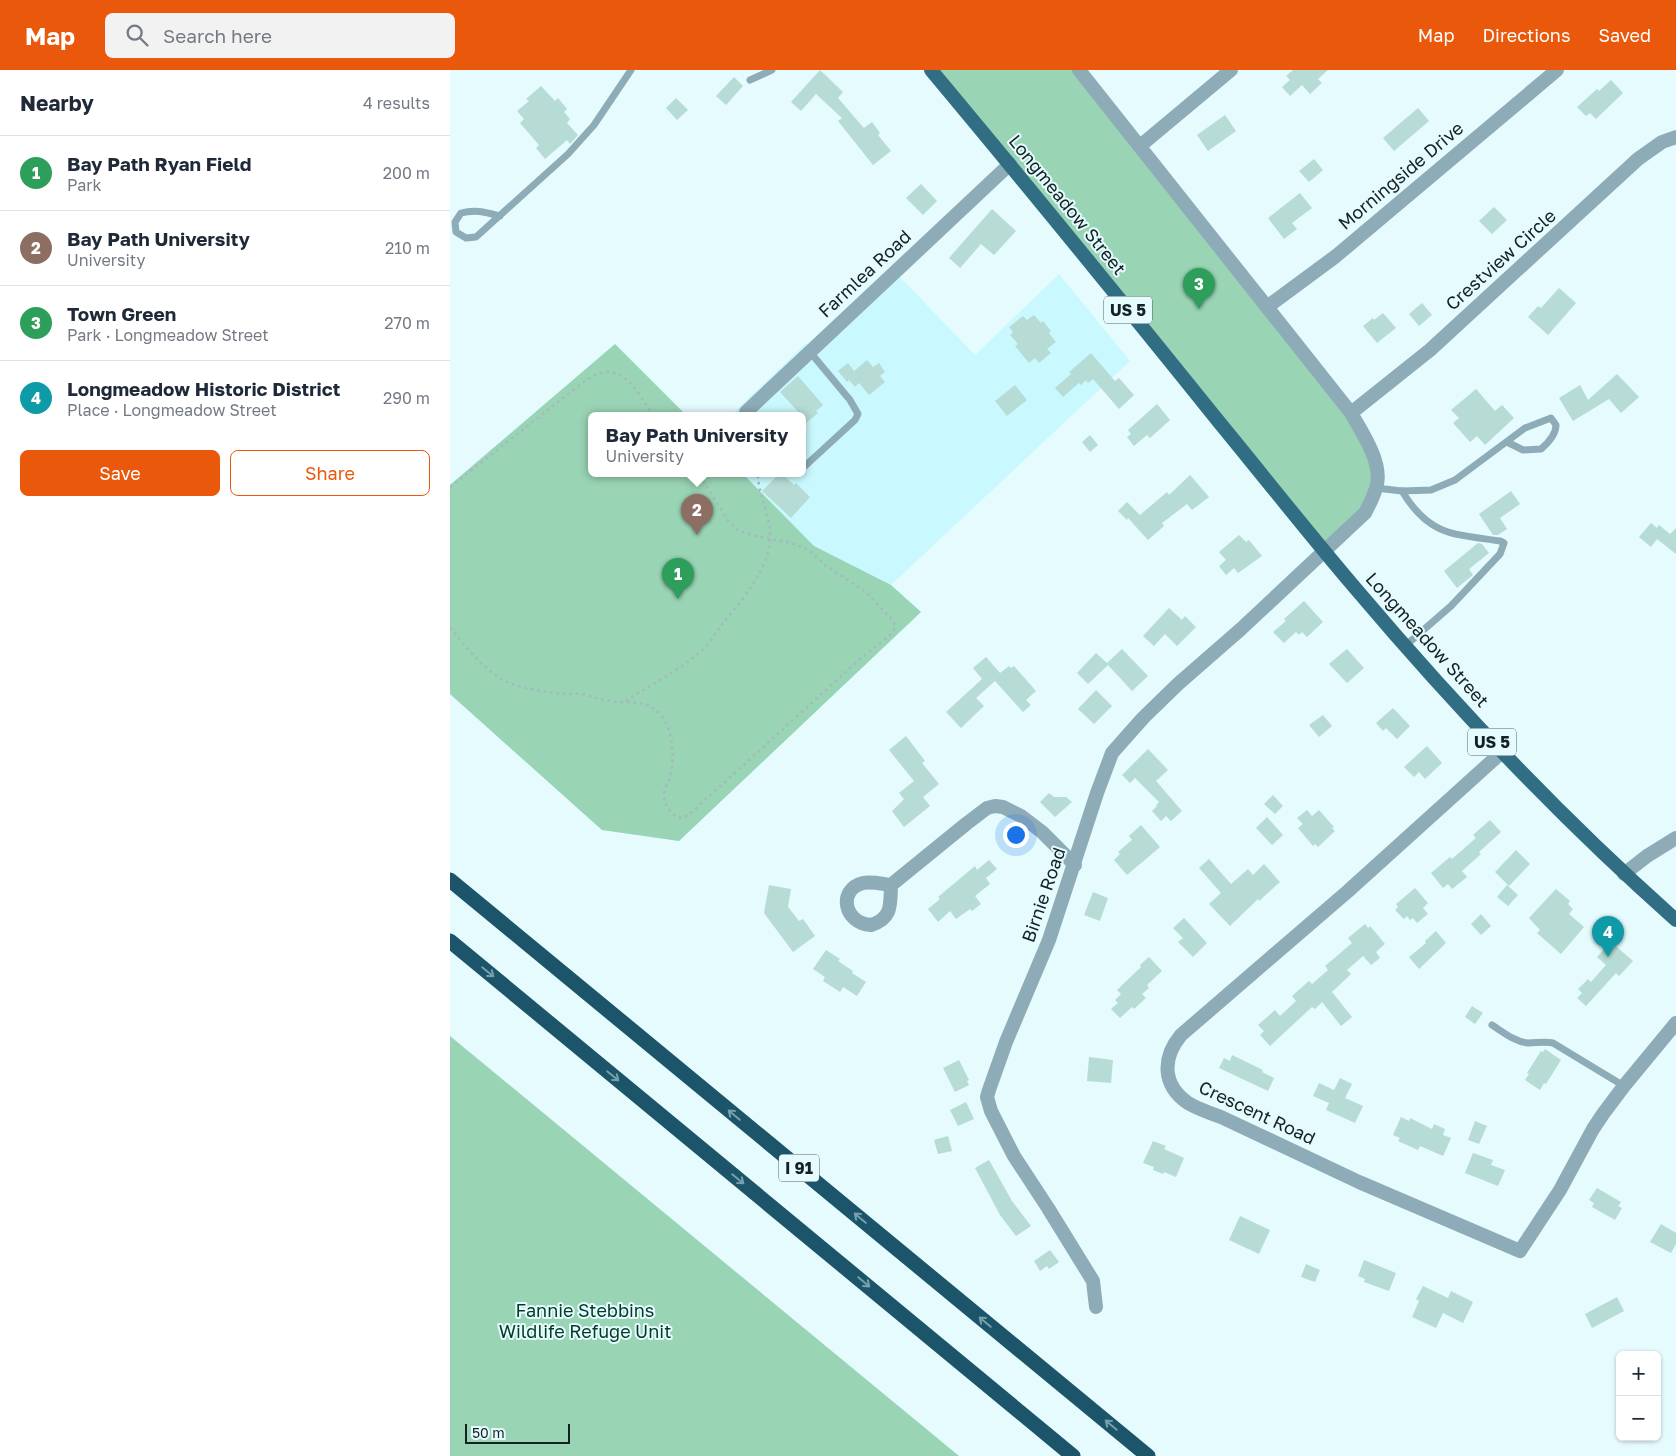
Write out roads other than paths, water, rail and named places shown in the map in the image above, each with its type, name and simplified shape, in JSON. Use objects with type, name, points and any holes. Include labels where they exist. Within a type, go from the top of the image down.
[{"type":"highway","name":"I 91","points":[[450,880],[1148,1456]]},
{"type":"highway","name":"I 91","points":[[450,941],[1073,1456]]},
{"type":"main road","name":"Longmeadow Street","points":[[931,70],[1010,164],[1324,550],[1405,646],[1502,752],[1624,874],[1676,920]]},
{"type":"street","points":[[1079,70],[1351,413],[1374,454],[1378,482],[1374,496],[1365,512],[1324,550]]},
{"type":"street","points":[[1140,146],[1231,70]]},
{"type":"street","name":"Morningside Drive","points":[[1267,307],[1324,266],[1556,70]]},
{"type":"street","name":"Crestview Circle","points":[[1351,413],[1424,355],[1638,159],[1662,142],[1676,137]]},
{"type":"street","name":"Farmlea Road","points":[[749,412],[1010,164]]},
{"type":"street","name":"Birnie Road","points":[[1096,1307],[1093,1281],[1048,1208],[1021,1169],[994,1118],[987,1097],[1006,1042],[1049,940],[1108,760],[1116,748],[1160,701],[1241,629],[1324,550]]},
{"type":"street","name":"Crescent Road","points":[[1502,752],[1347,892],[1181,1035],[1170,1053],[1167,1070],[1169,1080],[1178,1094],[1198,1108],[1359,1182],[1520,1251],[1560,1190],[1593,1129],[1624,1086],[1676,1023]]},
{"type":"street","points":[[891,885],[987,808],[995,806],[1003,807],[1022,816],[1042,832],[1075,865]]},
{"type":"street","points":[[1624,874],[1647,856],[1676,838]]},
{"type":"lane","points":[[500,216],[473,210],[460,213],[455,222],[456,232],[466,238],[476,237],[500,216],[568,154],[594,125],[631,70]]},
{"type":"lane","points":[[750,80],[772,70]]},
{"type":"lane","points":[[806,465],[855,420],[858,414],[850,400],[810,352]]},
{"type":"lane","points":[[1376,488],[1402,491],[1431,490],[1455,480],[1525,428],[1551,418],[1556,425],[1556,430],[1549,442],[1541,449],[1523,450],[1507,442]]},
{"type":"lane","points":[[1402,491],[1410,504],[1437,528],[1452,534],[1500,541],[1504,544],[1500,554],[1451,606],[1405,646]]},
{"type":"lane","points":[[1492,1025],[1518,1041],[1528,1043],[1545,1041],[1553,1043],[1624,1086]]},
{"type":"place","name":"Town Green","points":[[1199,309]]},
{"type":"place","name":"Bay Path University","points":[[697,535]]},
{"type":"place","name":"Bay Path Ryan Field","points":[[678,599]]},
{"type":"place","name":"Longmeadow Historic District","points":[[1608,957]]},
{"type":"park label","name":"Fannie Stebbins Wildlife Refuge Unit","points":[[585,1321]]}]
